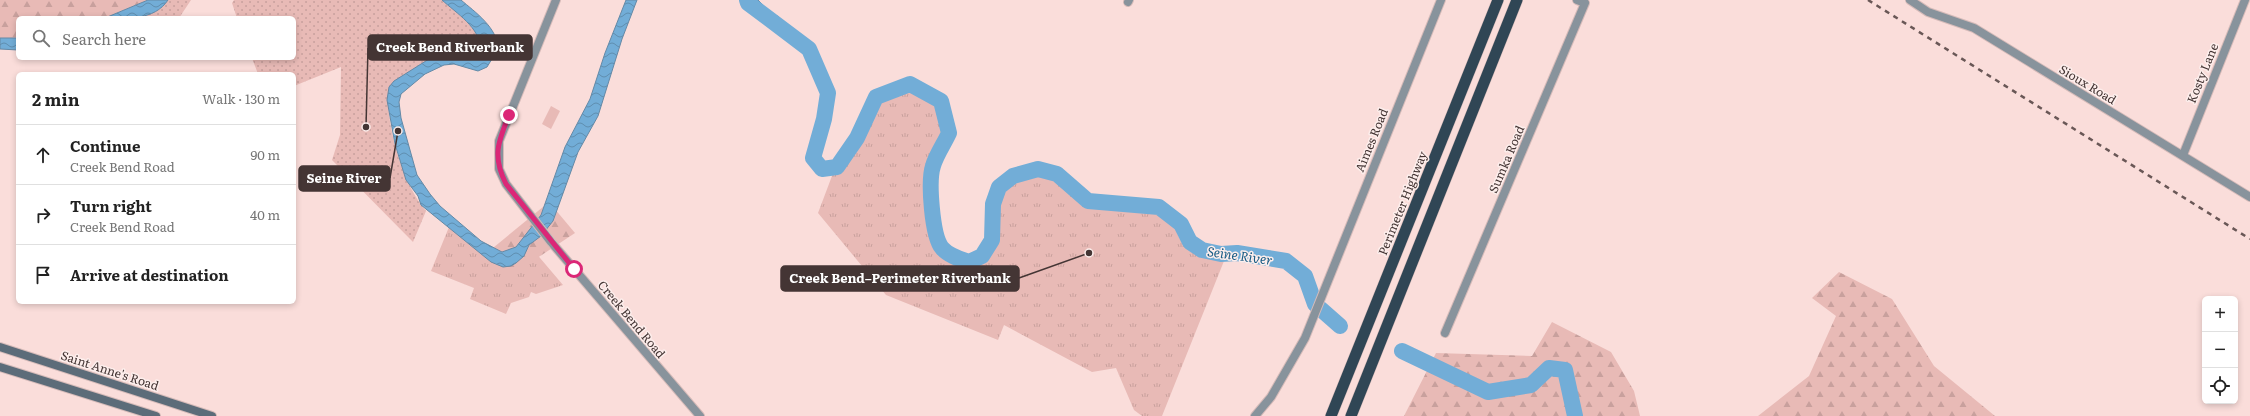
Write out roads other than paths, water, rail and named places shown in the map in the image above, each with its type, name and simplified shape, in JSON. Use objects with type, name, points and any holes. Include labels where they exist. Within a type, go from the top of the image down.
[{"type":"highway","name":"Perimeter Highway","points":[[1331,416],[1498,0]]},
{"type":"highway","points":[[1351,416],[1518,0]]},
{"type":"main road","name":"Saint Anne's Road","points":[[0,347],[212,416]]},
{"type":"main road","points":[[0,367],[156,416]]},
{"type":"street","name":"Creek Bend Road","points":[[556,0],[499,141],[498,169],[506,184],[551,242],[700,416]]},
{"type":"street","name":"Aimes Road","points":[[1255,416],[1271,397],[1305,338],[1441,0]]},
{"type":"street","name":"Sumka Road","points":[[1445,333],[1585,4],[1577,0]]},
{"type":"street","name":"Sioux Road","points":[[1910,0],[1928,12],[1974,28],[2250,197]]},
{"type":"street","name":"Kosty Lane","points":[[2183,155],[2245,0]]},
{"type":"water","points":[[148,0],[168,0],[162,7],[148,15],[110,16]]},
{"type":"water","points":[[442,0],[461,0],[473,10],[490,27],[497,41],[498,49],[487,67],[478,71],[454,64],[444,65],[425,74],[401,94],[399,102],[401,118],[417,175],[430,194],[440,206],[481,241],[502,252],[516,247],[541,215],[565,147],[590,99],[605,53],[626,0],[637,0],[622,39],[598,116],[578,152],[553,221],[541,236],[529,245],[524,256],[511,266],[503,267],[491,262],[421,205],[418,196],[406,180],[395,144],[387,100],[389,87],[394,81],[429,59],[452,53],[469,54],[480,49],[479,41],[472,28]]},
{"type":"water","points":[[743,0],[758,0],[770,12],[779,17],[774,29],[751,11]]},
{"type":"water","points":[[0,38],[16,38],[16,50],[0,49]]},
{"type":"waterway","name":"Seine River","points":[[747,0],[748,3],[809,49],[828,93],[824,119],[813,158],[822,169],[837,167],[857,138],[876,97],[910,84],[941,101],[949,133],[934,162],[931,195],[933,221],[939,242],[942,248],[951,255],[969,262],[982,256],[992,240],[993,204],[999,187],[1013,176],[1038,169],[1057,174],[1088,201],[1159,207],[1181,224],[1190,242],[1202,250],[1221,254],[1237,253],[1286,261],[1305,276],[1315,304],[1340,326]]},
{"type":"waterway","name":"Seine River","points":[[1402,351],[1488,392],[1531,385],[1549,368],[1565,370],[1575,416]]},
{"type":"railway","points":[[1868,0],[2250,239]]},
{"type":"place","name":"Creek Bend Riverbank","points":[[366,127]]},
{"type":"place","name":"Seine River","points":[[398,131]]},
{"type":"place","name":"Creek Bend–Perimeter Riverbank","points":[[1089,253]]}]
